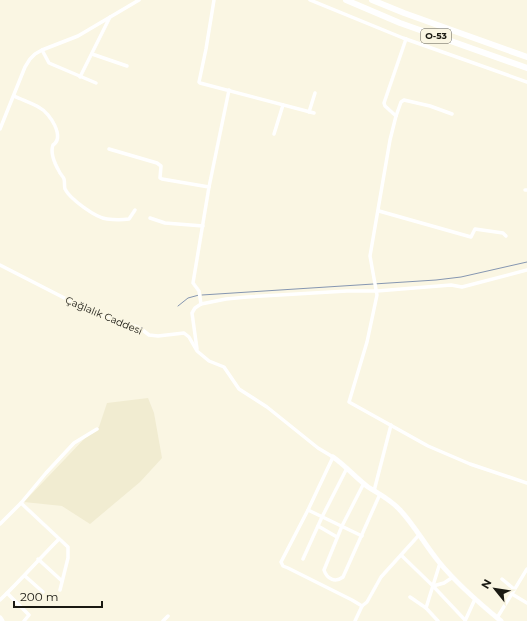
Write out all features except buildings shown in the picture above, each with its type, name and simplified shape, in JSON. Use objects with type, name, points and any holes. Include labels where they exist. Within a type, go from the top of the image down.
[{"type":"highway","name":"O-53","points":[[346,0],[400,23],[527,68]]},
{"type":"highway","name":"O-53","points":[[372,0],[527,57]]},
{"type":"street","points":[[0,128],[30,59],[35,54],[78,36],[139,0]]},
{"type":"street","points":[[214,0],[199,82],[314,113]]},
{"type":"street","points":[[310,0],[406,39],[527,82]]},
{"type":"street","points":[[80,77],[110,17]]},
{"type":"street","points":[[396,116],[385,106],[384,103],[406,39]]},
{"type":"street","points":[[42,50],[49,63],[96,83]]},
{"type":"street","points":[[92,54],[127,66]]},
{"type":"street","points":[[201,302],[199,291],[193,283],[209,187],[229,90]]},
{"type":"street","points":[[309,112],[315,93]]},
{"type":"street","points":[[14,96],[46,112],[53,124],[58,138],[56,143],[52,144],[53,155],[59,172],[64,180],[65,188],[75,201],[81,206],[106,219],[129,219],[135,210]]},
{"type":"street","points":[[452,114],[430,106],[404,100],[401,102],[390,140],[379,211],[370,256],[376,281],[377,295],[369,335],[349,402],[428,446],[470,464],[527,483]]},
{"type":"street","points":[[274,134],[283,105]]},
{"type":"street","points":[[109,149],[157,162],[161,166],[160,178],[162,179],[209,187]]},
{"type":"street","points":[[379,211],[471,237],[475,229],[504,233],[506,236]]},
{"type":"street","points":[[150,218],[165,224],[203,226]]},
{"type":"street","name":"Çağlalık Caddesi","points":[[0,266],[80,306],[140,328],[149,335],[158,336],[184,333],[189,337],[197,351]]},
{"type":"street","points":[[527,270],[462,287],[451,285],[346,291],[247,297],[201,302],[192,313],[197,351],[209,361],[224,367],[239,389],[267,407],[400,510],[440,563],[475,599],[499,619],[514,589],[527,569]]},
{"type":"street","points":[[374,491],[391,425]]},
{"type":"street","points":[[0,524],[21,503],[74,443],[97,428]]},
{"type":"street","points":[[333,457],[281,562],[283,566],[362,606]]},
{"type":"street","points":[[303,559],[347,468]]},
{"type":"street","points":[[364,483],[337,536],[324,570],[327,576],[333,580],[338,580],[343,577],[380,494]]},
{"type":"street","points":[[21,503],[68,547],[68,558],[60,590]]},
{"type":"street","points":[[308,510],[362,536]]},
{"type":"street","points":[[318,526],[337,536]]},
{"type":"street","points":[[355,621],[362,606],[367,602],[381,577],[419,535]]},
{"type":"street","points":[[0,600],[25,576],[38,559],[60,539]]},
{"type":"street","points":[[401,555],[433,586],[465,621],[475,599]]},
{"type":"street","points":[[38,559],[62,581]]},
{"type":"street","points":[[426,608],[440,563]]},
{"type":"street","points":[[25,576],[43,592]]},
{"type":"street","points":[[433,586],[444,583],[453,577]]},
{"type":"street","points":[[502,579],[514,589]]},
{"type":"street","points":[[7,593],[29,615],[24,621]]},
{"type":"street","points":[[512,594],[527,603]]},
{"type":"street","points":[[410,597],[426,608],[438,621]]},
{"type":"street","points":[[163,621],[168,616]]},
{"type":"shaded area","points":[[148,398],[154,413],[162,458],[140,482],[90,524],[62,506],[24,502],[86,437],[99,427],[107,403]]},
{"type":"waterway","points":[[202,295],[436,280],[461,277],[527,262]]},
{"type":"waterway","points":[[178,306],[188,298],[199,295]]}]
